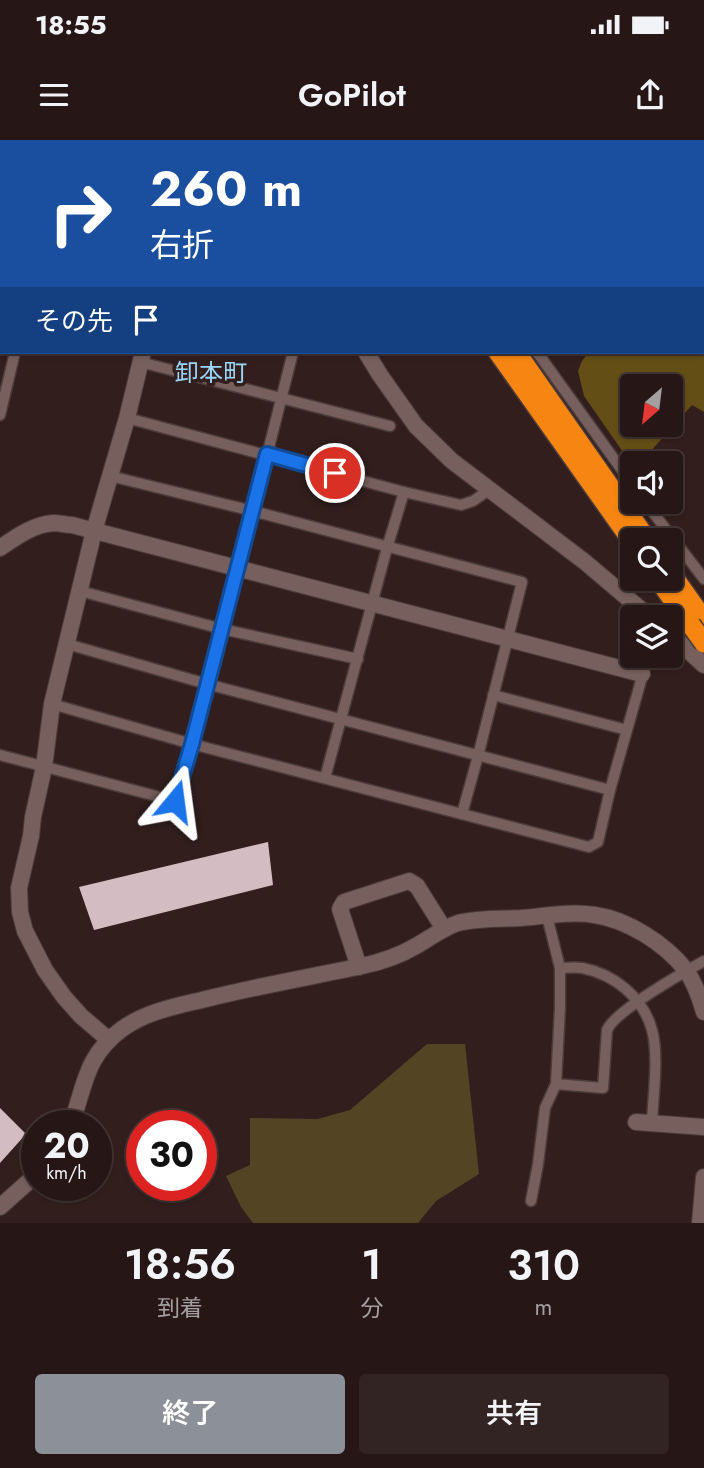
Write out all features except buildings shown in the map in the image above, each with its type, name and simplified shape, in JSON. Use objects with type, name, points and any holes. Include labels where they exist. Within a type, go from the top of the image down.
[{"type":"highway","points":[[499,354],[623,528]]},
{"type":"highway","points":[[517,354],[639,528]]},
{"type":"highway","points":[[670,591],[701,624]]},
{"type":"highway","points":[[681,591],[701,624],[696,645]]},
{"type":"street","points":[[0,415],[5,374],[14,354]]},
{"type":"street","points":[[0,755],[175,801],[292,354]]},
{"type":"street","points":[[367,354],[416,426],[452,461],[585,562],[636,605]]},
{"type":"street","points":[[538,354],[620,467]]},
{"type":"street","points":[[109,1040],[64,998],[45,970],[25,931],[20,912],[19,888],[44,766],[51,704],[94,531],[142,357],[281,398],[390,426]]},
{"type":"street","points":[[127,418],[461,505],[489,491]]},
{"type":"street","points":[[110,476],[522,582],[461,814]]},
{"type":"street","points":[[325,778],[404,492]]},
{"type":"street","points":[[654,514],[704,579]]},
{"type":"street","points":[[0,548],[35,527],[54,523],[94,531],[642,674]]},
{"type":"street","points":[[80,591],[222,628],[358,659]]},
{"type":"street","points":[[67,644],[207,684],[610,790]]},
{"type":"street","points":[[696,645],[704,665]]},
{"type":"street","points":[[51,704],[192,744],[589,847],[598,842],[644,668]]},
{"type":"street","points":[[493,695],[627,730]]},
{"type":"street","points":[[359,967],[340,909],[344,902],[409,881],[417,886],[444,929]]},
{"type":"street","points":[[75,1110],[86,1074],[101,1049],[137,1019],[158,1011],[249,989],[382,962],[444,929],[467,921],[587,914],[614,920],[663,947],[686,971],[704,1012]]},
{"type":"street","points":[[531,1200],[545,1108],[556,1084],[560,968],[547,916]]},
{"type":"street","points":[[556,1084],[603,1088],[607,1030],[610,1023],[638,1002],[704,961]]},
{"type":"street","points":[[560,968],[580,968],[606,975],[624,985],[647,1016],[655,1050],[644,1123],[704,1127]]},
{"type":"street","points":[[700,1223],[704,1177]]},
{"type":"street","points":[[0,1207],[21,1188]]},
{"type":"shaded area","points":[[587,354],[704,354],[704,412],[692,405],[683,415],[683,374],[620,374],[620,438],[662,438],[651,451],[622,451],[584,396],[578,371]]},
{"type":"shaded area","points":[[427,1044],[465,1044],[479,1174],[436,1201],[418,1223],[253,1223],[241,1207],[226,1176],[250,1165],[250,1118],[318,1119],[350,1110]]},
{"type":"district","name":"卸本町","points":[[211,373]]},
{"type":"route","points":[[175,801],[267,454],[335,473]]}]
